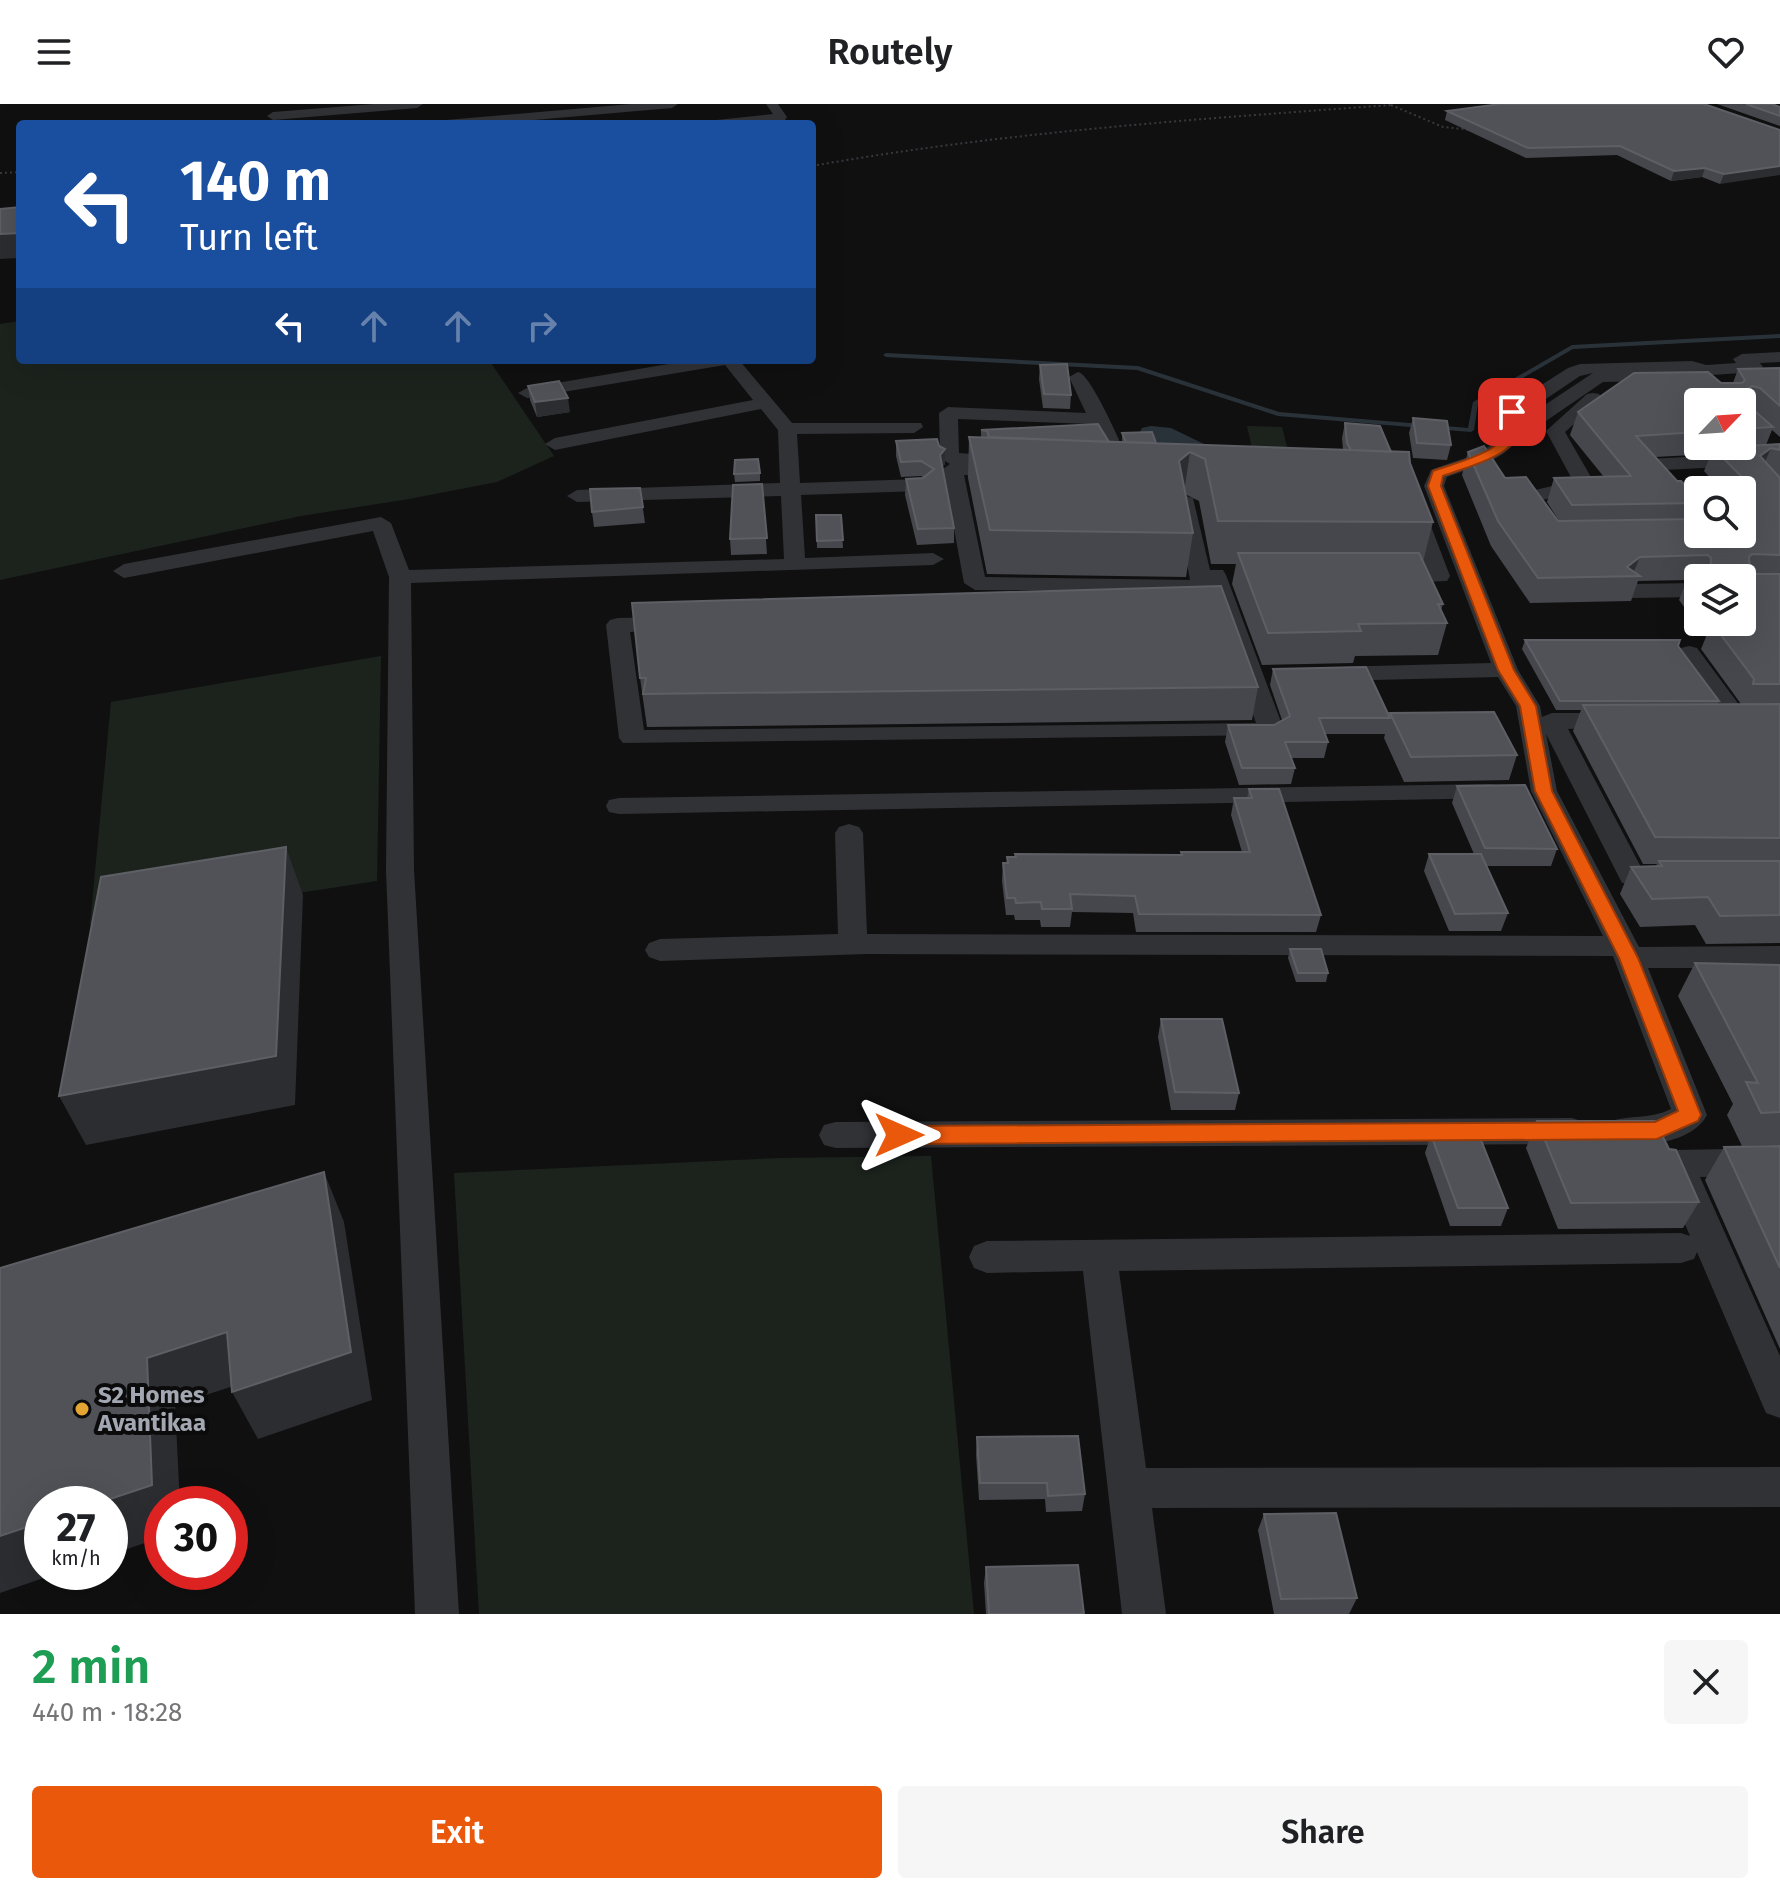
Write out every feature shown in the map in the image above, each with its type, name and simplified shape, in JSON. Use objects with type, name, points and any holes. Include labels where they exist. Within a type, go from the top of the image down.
[{"type":"street","points":[[273,116],[417,104]]},
{"type":"street","points":[[487,120],[672,104]]},
{"type":"street","points":[[754,120],[781,117],[772,104]]},
{"type":"street","points":[[1557,538],[1530,497],[1585,484],[1555,431],[1608,385],[1704,381],[1760,372],[1742,359],[1780,357]]},
{"type":"street","points":[[527,393],[699,364]]},
{"type":"street","points":[[733,364],[787,429],[795,565]]},
{"type":"street","points":[[1375,576],[1439,576],[1413,504],[1431,484],[1503,448],[1514,434],[1516,421],[1512,412],[1574,372],[1586,368],[1692,366],[1704,381]]},
{"type":"street","points":[[1078,377],[1122,468]]},
{"type":"street","points":[[555,444],[766,403]]},
{"type":"street","points":[[1099,419],[948,413],[950,458],[1029,466],[953,469],[975,583],[1202,587],[1216,575]]},
{"type":"street","points":[[787,429],[914,427]]},
{"type":"street","points":[[1684,515],[1648,465],[1777,450]]},
{"type":"street","points":[[836,1135],[1657,1131],[1690,1115],[1626,952],[1544,791],[1528,706],[1506,670],[1431,484]]},
{"type":"street","points":[[577,496],[921,485]]},
{"type":"street","points":[[696,623],[618,625],[632,738],[1271,730],[1216,575],[1186,502]]},
{"type":"street","points":[[124,571],[381,523],[400,577],[400,870],[437,1614]]},
{"type":"street","points":[[400,577],[933,559]]},
{"type":"street","points":[[1632,591],[1684,590]]},
{"type":"street","points":[[1133,610],[1227,607]]},
{"type":"street","points":[[1689,653],[1744,711],[1701,714]]},
{"type":"street","points":[[1315,674],[1506,670]]},
{"type":"street","points":[[1251,675],[1283,674]]},
{"type":"street","points":[[1528,706],[1639,714],[1552,721],[1632,876],[1691,876]]},
{"type":"street","points":[[619,806],[1544,791]]},
{"type":"street","points":[[849,833],[853,945]]},
{"type":"street","points":[[660,950],[853,945],[1626,952],[1780,957]]},
{"type":"street","points":[[1780,1162],[1677,1164],[1780,1400]]},
{"type":"street","points":[[987,1257],[1681,1248]]},
{"type":"street","points":[[1099,1256],[1144,1614]]},
{"type":"street","points":[[1127,1488],[1780,1487]]},
{"type":"path","points":[[816,165],[880,154],[1176,121],[1391,104],[1443,127],[1473,131]]},
{"type":"shaded area","points":[[16,322],[16,364],[492,364],[554,456],[497,482],[301,516],[0,580],[0,324]]},
{"type":"shaded area","points":[[1247,426],[1282,427],[1289,455],[1253,453]]},
{"type":"shaded area","points":[[1142,428],[1171,428],[1204,444],[1202,449],[1161,445],[1140,432]]},
{"type":"shaded area","points":[[381,656],[377,881],[90,925],[111,702]]},
{"type":"shaded area","points":[[931,1156],[974,1614],[479,1614],[454,1173],[781,1158]]},
{"type":"building","points":[[1500,104],[1704,104],[1780,130],[1780,166],[1724,174],[1705,168],[1674,171],[1620,146],[1528,148],[1447,111]]},
{"type":"building","points":[[1746,104],[1772,104],[1780,107],[1780,116]]},
{"type":"building","points":[[16,207],[16,233],[0,234],[0,209]]},
{"type":"building","points":[[1067,364],[1071,395],[1044,394],[1040,365]]},
{"type":"building","points":[[1780,368],[1780,406],[1760,388],[1752,386],[1684,388],[1684,433],[1636,436],[1677,481],[1684,484],[1684,503],[1572,505],[1554,478],[1631,476],[1578,412],[1634,373],[1708,372],[1721,383],[1742,383],[1745,380],[1738,369]]},
{"type":"building","points":[[559,381],[568,398],[535,402],[528,386]]},
{"type":"building","points":[[1756,412],[1773,427],[1756,428]]},
{"type":"building","points":[[1413,418],[1447,421],[1451,445],[1417,443]]},
{"type":"building","points":[[1345,423],[1380,426],[1391,452],[1351,450]]},
{"type":"building","points":[[1098,424],[1109,442],[989,437],[987,431],[981,430]]},
{"type":"building","points":[[1152,432],[1156,443],[1126,442],[1122,433]]},
{"type":"building","points":[[969,437],[1409,452],[1410,463],[1433,522],[1218,521],[1205,459],[1190,452],[1179,461],[1193,533],[990,530]]},
{"type":"building","points":[[937,439],[939,446],[945,449],[940,455],[954,528],[918,529],[906,479],[923,478],[934,469],[921,461],[901,462],[896,441]]},
{"type":"building","points":[[1780,444],[1780,450],[1771,448],[1760,456],[1780,478],[1780,555],[1752,554],[1750,564],[1711,564],[1708,555],[1640,557],[1627,567],[1640,576],[1538,578],[1498,521],[1468,452],[1484,446],[1505,478],[1526,477],[1558,521],[1684,519],[1684,548],[1756,548],[1756,476],[1741,476],[1725,460],[1756,460],[1756,445]]},
{"type":"building","points":[[758,459],[760,473],[734,474],[735,460]]},
{"type":"building","points":[[762,484],[767,538],[730,539],[733,485]]},
{"type":"building","points":[[640,488],[643,507],[592,512],[590,489]]},
{"type":"building","points":[[816,515],[841,515],[843,540],[817,541]]},
{"type":"building","points":[[1238,553],[1419,553],[1443,604],[1438,604],[1447,623],[1358,624],[1361,631],[1268,633]]},
{"type":"building","points":[[1756,574],[1780,574],[1780,684],[1753,684],[1754,679],[1722,636],[1756,636]]},
{"type":"building","points":[[1221,586],[1258,687],[643,694],[646,678],[640,678],[632,603]]},
{"type":"building","points":[[1525,640],[1680,640],[1678,646],[1719,701],[1560,701]]},
{"type":"building","points":[[1366,667],[1390,718],[1319,718],[1328,742],[1285,742],[1295,768],[1242,768],[1228,725],[1274,725],[1290,716],[1273,669]]},
{"type":"building","points":[[1780,704],[1780,838],[1655,837],[1583,705]]},
{"type":"building","points":[[1494,712],[1517,755],[1411,757],[1390,713]]},
{"type":"building","points":[[1525,785],[1557,849],[1485,848],[1457,786]]},
{"type":"building","points":[[1249,789],[1279,789],[1321,915],[1139,914],[1135,896],[1070,894],[1072,909],[1042,909],[1041,902],[1016,903],[1015,898],[1007,898],[1003,863],[1008,863],[1007,857],[1016,857],[1015,854],[1182,855],[1181,852],[1250,852],[1234,798],[1252,798]]},
{"type":"building","points":[[286,847],[276,1056],[59,1096],[101,877]]},
{"type":"building","points":[[1429,854],[1481,854],[1508,913],[1455,914]]},
{"type":"building","points":[[1659,861],[1780,861],[1780,915],[1720,916],[1708,897],[1652,899],[1631,867],[1662,866]]},
{"type":"building","points":[[1290,949],[1321,949],[1328,973],[1298,973]]},
{"type":"building","points":[[1695,963],[1780,965],[1780,1112],[1761,1113],[1746,1082],[1758,1083]]},
{"type":"building","points":[[1161,1019],[1222,1019],[1239,1093],[1175,1092]]},
{"type":"building","points":[[1537,1121],[1655,1121],[1669,1149],[1676,1150],[1699,1202],[1571,1203]]},
{"type":"building","points":[[1431,1135],[1479,1135],[1508,1208],[1458,1208]]},
{"type":"building","points":[[1780,1146],[1780,1268],[1724,1147]]},
{"type":"building","name":"S2 Homes Avantikaa","points":[[324,1172],[351,1352],[232,1392],[227,1332],[147,1358],[152,1485],[128,1493],[128,1486],[24,1486],[24,1528],[0,1536],[0,1268]]},
{"type":"building","points":[[1078,1436],[1085,1494],[1048,1496],[1047,1483],[980,1483],[977,1437]]},
{"type":"building","points":[[1336,1513],[1357,1598],[1281,1599],[1264,1514]]},
{"type":"building","points":[[1078,1565],[1084,1614],[989,1614],[986,1567]]},
{"type":"waterway","points":[[886,355],[1138,368],[1278,414],[1471,430],[1475,403],[1572,347],[1780,336]]},
{"type":"place","name":"S2 Homes Avantikaa","points":[[82,1409]]},
{"type":"route","points":[[899,1135],[1657,1131],[1690,1115],[1629,958],[1544,791],[1528,706],[1506,670],[1434,486],[1438,474],[1503,448],[1514,434],[1516,421],[1512,412]]}]
